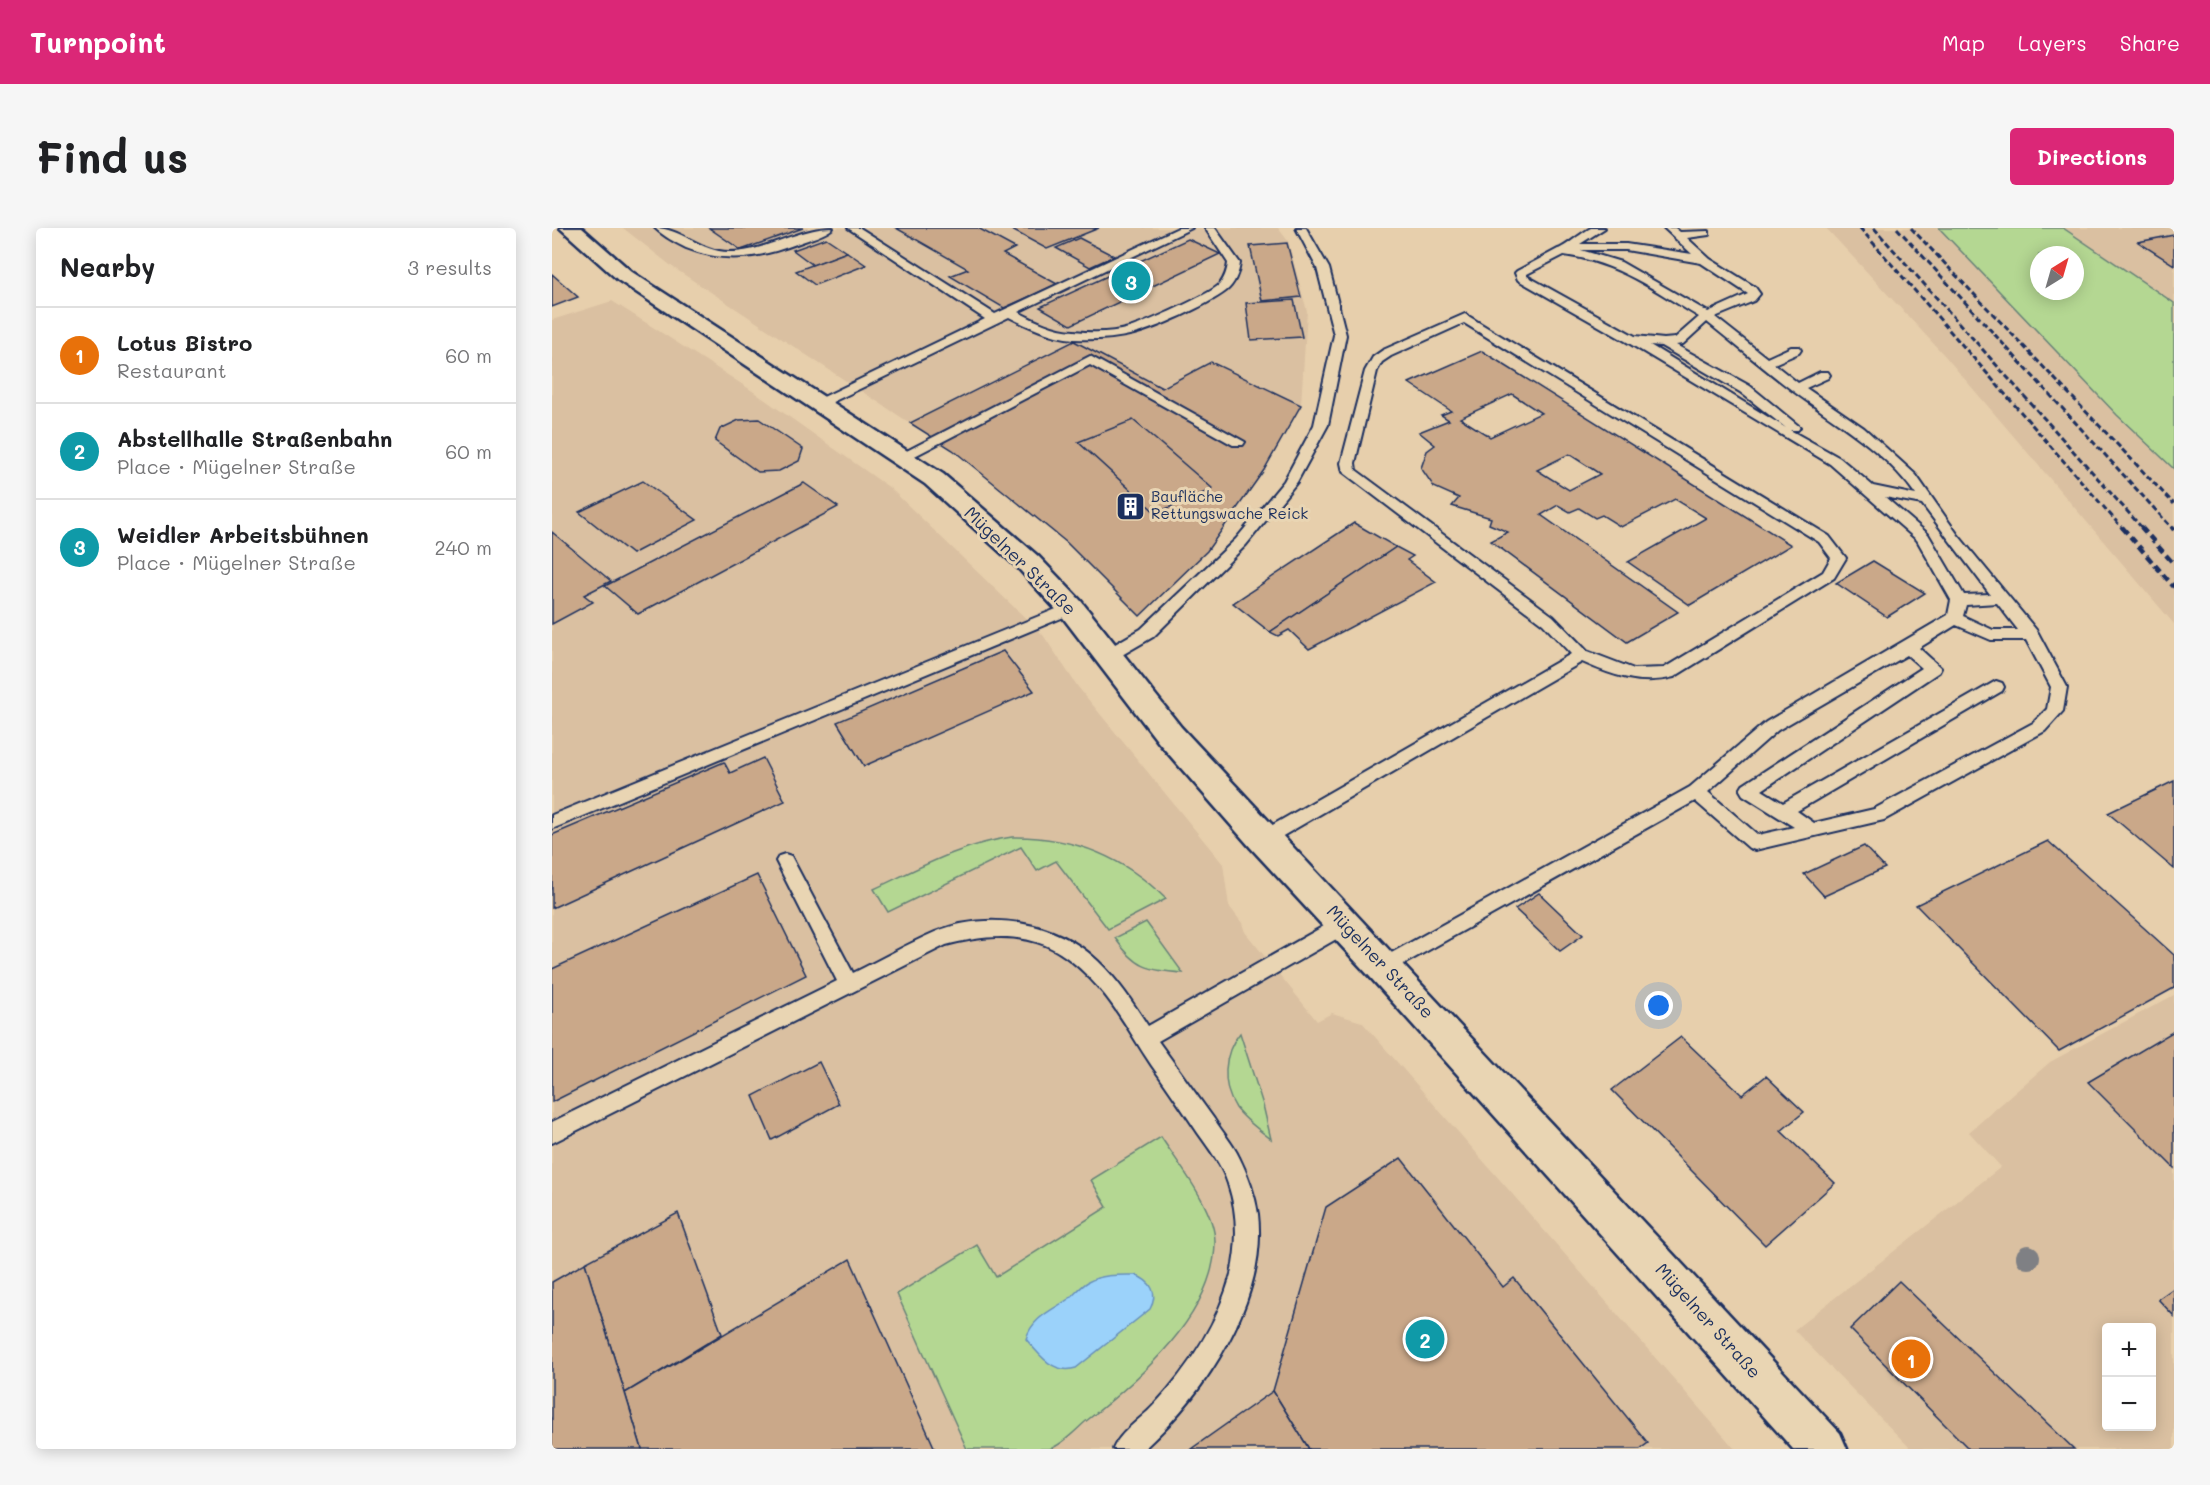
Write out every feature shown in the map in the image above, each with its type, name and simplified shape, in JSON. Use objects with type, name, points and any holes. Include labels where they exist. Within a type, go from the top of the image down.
[{"type":"street","name":"Mügelner Straße","points":[[570,228],[625,276],[934,479],[1029,563],[1071,608],[1170,735],[1263,839],[1345,924],[1824,1449]]},
{"type":"lane","points":[[660,228],[705,252],[726,257],[747,256],[828,228]]},
{"type":"lane","points":[[853,228],[994,319]]},
{"type":"lane","points":[[820,404],[1187,228]]},
{"type":"lane","points":[[1009,312],[1039,327],[1071,335],[1100,336],[1132,332],[1176,313],[1223,288],[1233,272],[1234,263],[1210,228]]},
{"type":"lane","points":[[1109,655],[1147,633],[1241,542],[1290,482],[1321,425],[1340,335],[1323,268],[1301,228]]},
{"type":"lane","points":[[1600,228],[1583,232],[1565,249],[1527,268],[1521,273],[1522,278],[1631,339],[1835,461]]},
{"type":"lane","points":[[1673,232],[1705,233]]},
{"type":"lane","points":[[1631,339],[1664,343],[1679,341],[1707,316],[1750,299],[1754,294],[1751,289],[1706,261],[1673,232]]},
{"type":"lane","points":[[1565,249],[1604,245],[1638,247],[1706,261]]},
{"type":"lane","points":[[1565,249],[1617,264],[1707,316],[1797,388],[1859,431],[1911,478],[1953,538],[2031,635],[2059,687],[2055,711],[2038,727],[1878,815],[1755,843],[1696,792]]},
{"type":"lane","points":[[1465,318],[1824,539],[1839,558],[1829,575],[1668,673],[1653,677],[1614,671],[1581,655],[1548,620],[1350,472],[1348,463],[1371,371],[1377,360],[1387,353],[1465,318]]},
{"type":"lane","points":[[1384,967],[1696,792],[1772,726],[1908,648],[1955,618],[1959,600],[1923,537],[1835,461],[1745,389],[1664,343]]},
{"type":"lane","points":[[1765,363],[1795,350]]},
{"type":"lane","points":[[902,457],[1090,360],[1238,441]]},
{"type":"lane","points":[[1797,388],[1824,375]]},
{"type":"lane","points":[[1868,490],[1926,501]]},
{"type":"lane","points":[[1959,600],[2001,598]]},
{"type":"lane","points":[[552,822],[1071,608]]},
{"type":"lane","points":[[1955,618],[1992,635],[2031,635]]},
{"type":"lane","points":[[1812,830],[1749,790],[1933,668],[1908,648]]},
{"type":"lane","points":[[1263,839],[1581,655]]},
{"type":"lane","points":[[1783,812],[1996,687]]},
{"type":"lane","points":[[785,861],[848,983]]},
{"type":"lane","points":[[1145,1038],[1345,924]]},
{"type":"lane","points":[[552,1133],[942,938],[991,928],[1013,929],[1056,942],[1076,954],[1110,986],[1230,1161],[1243,1192],[1248,1224],[1247,1241],[1236,1294],[1222,1329],[1205,1358],[1163,1414],[1126,1449]]},
{"type":"shaded area","points":[[623,228],[1278,228],[1288,241],[1307,311],[1301,405],[1211,362],[1162,388],[1074,341],[910,423],[674,268]]},
{"type":"shaded area","points":[[1826,228],[1939,228],[2117,415],[2174,469],[2174,624],[1945,356]]},
{"type":"shaded area","points":[[2063,228],[2174,228],[2174,303]]},
{"type":"shaded area","points":[[612,301],[751,390],[890,488],[1043,635],[1078,687],[1223,864],[1229,906],[1242,923],[1245,932],[1317,1021],[1332,1013],[1362,1022],[1735,1449],[552,1449],[552,320]]},
{"type":"shaded area","points":[[2174,995],[2174,1449],[1911,1449],[1794,1330],[2001,1167],[1969,1132],[2050,1062]]},
{"type":"green space","points":[[1939,228],[2063,228],[2174,303],[2174,469],[2117,415]]},
{"type":"green space","points":[[1012,837],[1055,840],[1095,852],[1132,871],[1166,899],[1108,929],[1056,861],[1037,871],[1021,847],[888,912],[874,889],[958,851]]},
{"type":"green space","points":[[1146,922],[1183,973],[1143,966],[1129,956],[1115,938]]},
{"type":"green space","points":[[1240,1033],[1263,1105],[1271,1139],[1252,1125],[1236,1108],[1228,1089],[1227,1059]]},
{"type":"green space","points":[[1161,1137],[1203,1202],[1213,1229],[1215,1242],[1212,1269],[1202,1295],[1188,1320],[1149,1366],[1058,1445],[1049,1449],[967,1449],[897,1294],[977,1245],[996,1277],[1107,1207],[1091,1180]]},
{"type":"water","points":[[1135,1275],[1152,1288],[1154,1298],[1150,1309],[1076,1368],[1061,1369],[1054,1366],[1042,1357],[1026,1339],[1038,1320],[1093,1279],[1105,1276]]},
{"type":"building","points":[[709,228],[803,228],[741,250]]},
{"type":"building","points":[[896,228],[978,228],[1015,248],[1003,254],[1057,284],[1004,308],[950,276],[968,269]]},
{"type":"building","points":[[1016,228],[1099,228],[1047,249],[1012,230]]},
{"type":"building","points":[[2174,235],[2174,265],[2138,242]]},
{"type":"building","points":[[826,238],[847,252],[813,265],[793,250]]},
{"type":"building","points":[[1079,238],[1114,256],[1090,267],[1056,248]]},
{"type":"building","points":[[1188,239],[1220,254],[1071,325],[1040,307]]},
{"type":"building","points":[[1287,243],[1301,297],[1262,301],[1250,246]]},
{"type":"building","points":[[847,252],[866,265],[815,285],[796,271]]},
{"type":"building","points":[[552,274],[578,297],[552,307]]},
{"type":"building","points":[[1294,300],[1302,337],[1251,340],[1246,303]]},
{"type":"building","name":"Baufläche Rettungswache Reick","points":[[1074,341],[1162,388],[1211,362],[1301,405],[1264,470],[1207,551],[1140,616],[1066,542],[953,450],[910,423]]},
{"type":"building","points":[[1482,351],[1791,545],[1690,605],[1628,562],[1706,518],[1675,499],[1621,527],[1602,515],[1595,518],[1579,508],[1570,512],[1558,505],[1541,515],[1678,612],[1627,642],[1491,541],[1508,532],[1489,524],[1491,518],[1452,506],[1459,498],[1434,487],[1421,468],[1427,451],[1435,445],[1419,432],[1449,420],[1441,415],[1451,411],[1409,383]],"holes":[[[1512,394],[1541,413],[1490,437],[1460,418]],[[1569,454],[1600,474],[1569,490],[1537,470]]]},
{"type":"building","points":[[759,419],[803,449],[799,461],[779,471],[758,472],[715,441],[720,429],[739,420]]},
{"type":"building","points":[[1133,420],[1213,489],[1156,513],[1078,442]]},
{"type":"building","points":[[643,481],[697,520],[632,554],[579,512]]},
{"type":"building","points":[[804,483],[838,507],[638,614],[605,586]]},
{"type":"building","points":[[1354,523],[1396,547],[1270,632],[1233,603]]},
{"type":"building","points":[[552,532],[611,581],[584,595],[593,602],[552,624]]},
{"type":"building","points":[[1396,547],[1413,556],[1407,560],[1436,582],[1309,649],[1289,630],[1278,636],[1270,632]]},
{"type":"building","points":[[1873,561],[1925,593],[1887,617],[1836,583]]},
{"type":"building","points":[[1003,651],[1034,691],[864,766],[837,722]]},
{"type":"building","points":[[763,758],[785,801],[552,908],[552,835],[724,762],[730,773]]},
{"type":"building","points":[[2174,781],[2174,869],[2108,813]]},
{"type":"building","points":[[2048,841],[2174,955],[2174,988],[2059,1051],[1916,905]]},
{"type":"building","points":[[1864,846],[1885,868],[1824,896],[1804,874]]},
{"type":"building","points":[[757,875],[806,975],[552,1102],[552,969]]},
{"type":"building","points":[[1539,893],[1583,935],[1560,951],[1515,909]]},
{"type":"building","points":[[2174,1031],[2174,1168],[2088,1082]]},
{"type":"building","points":[[1681,1037],[1742,1095],[1766,1076],[1804,1112],[1781,1131],[1835,1183],[1765,1245],[1612,1090]]},
{"type":"building","points":[[819,1062],[839,1104],[772,1140],[753,1096]]},
{"type":"building","points":[[1401,1158],[1503,1287],[1514,1278],[1648,1443],[1640,1449],[1309,1449],[1273,1391],[1326,1207]]},
{"type":"building","points":[[678,1213],[722,1334],[625,1393],[585,1263]]},
{"type":"building","points":[[850,1259],[935,1449],[642,1449],[625,1393]]},
{"type":"building","points":[[585,1263],[642,1449],[552,1449],[552,1282]]},
{"type":"building","points":[[1899,1281],[2074,1449],[1969,1449],[1850,1329]]},
{"type":"building","points":[[2174,1288],[2174,1316],[2158,1299]]},
{"type":"building","points":[[1273,1391],[1309,1449],[1191,1449]]},
{"type":"railway","points":[[1860,228],[2123,529]]},
{"type":"railway","points":[[1874,228],[2143,529]]},
{"type":"railway","points":[[1897,228],[2173,529]]},
{"type":"railway","points":[[1911,228],[2174,504]]},
{"type":"railway","points":[[2122,527],[2174,587]]},
{"type":"railway","points":[[2141,527],[2174,564]]},
{"type":"place","name":"Weidler Arbeitsbühnen","points":[[1131,281]]},
{"type":"place","name":"Baufläche Rettungswache Reick","points":[[1130,506]]},
{"type":"place","name":"Abstellhalle Straßenbahn","points":[[1425,1339]]},
{"type":"place","name":"Lotus Bistro","points":[[1911,1359]]}]
